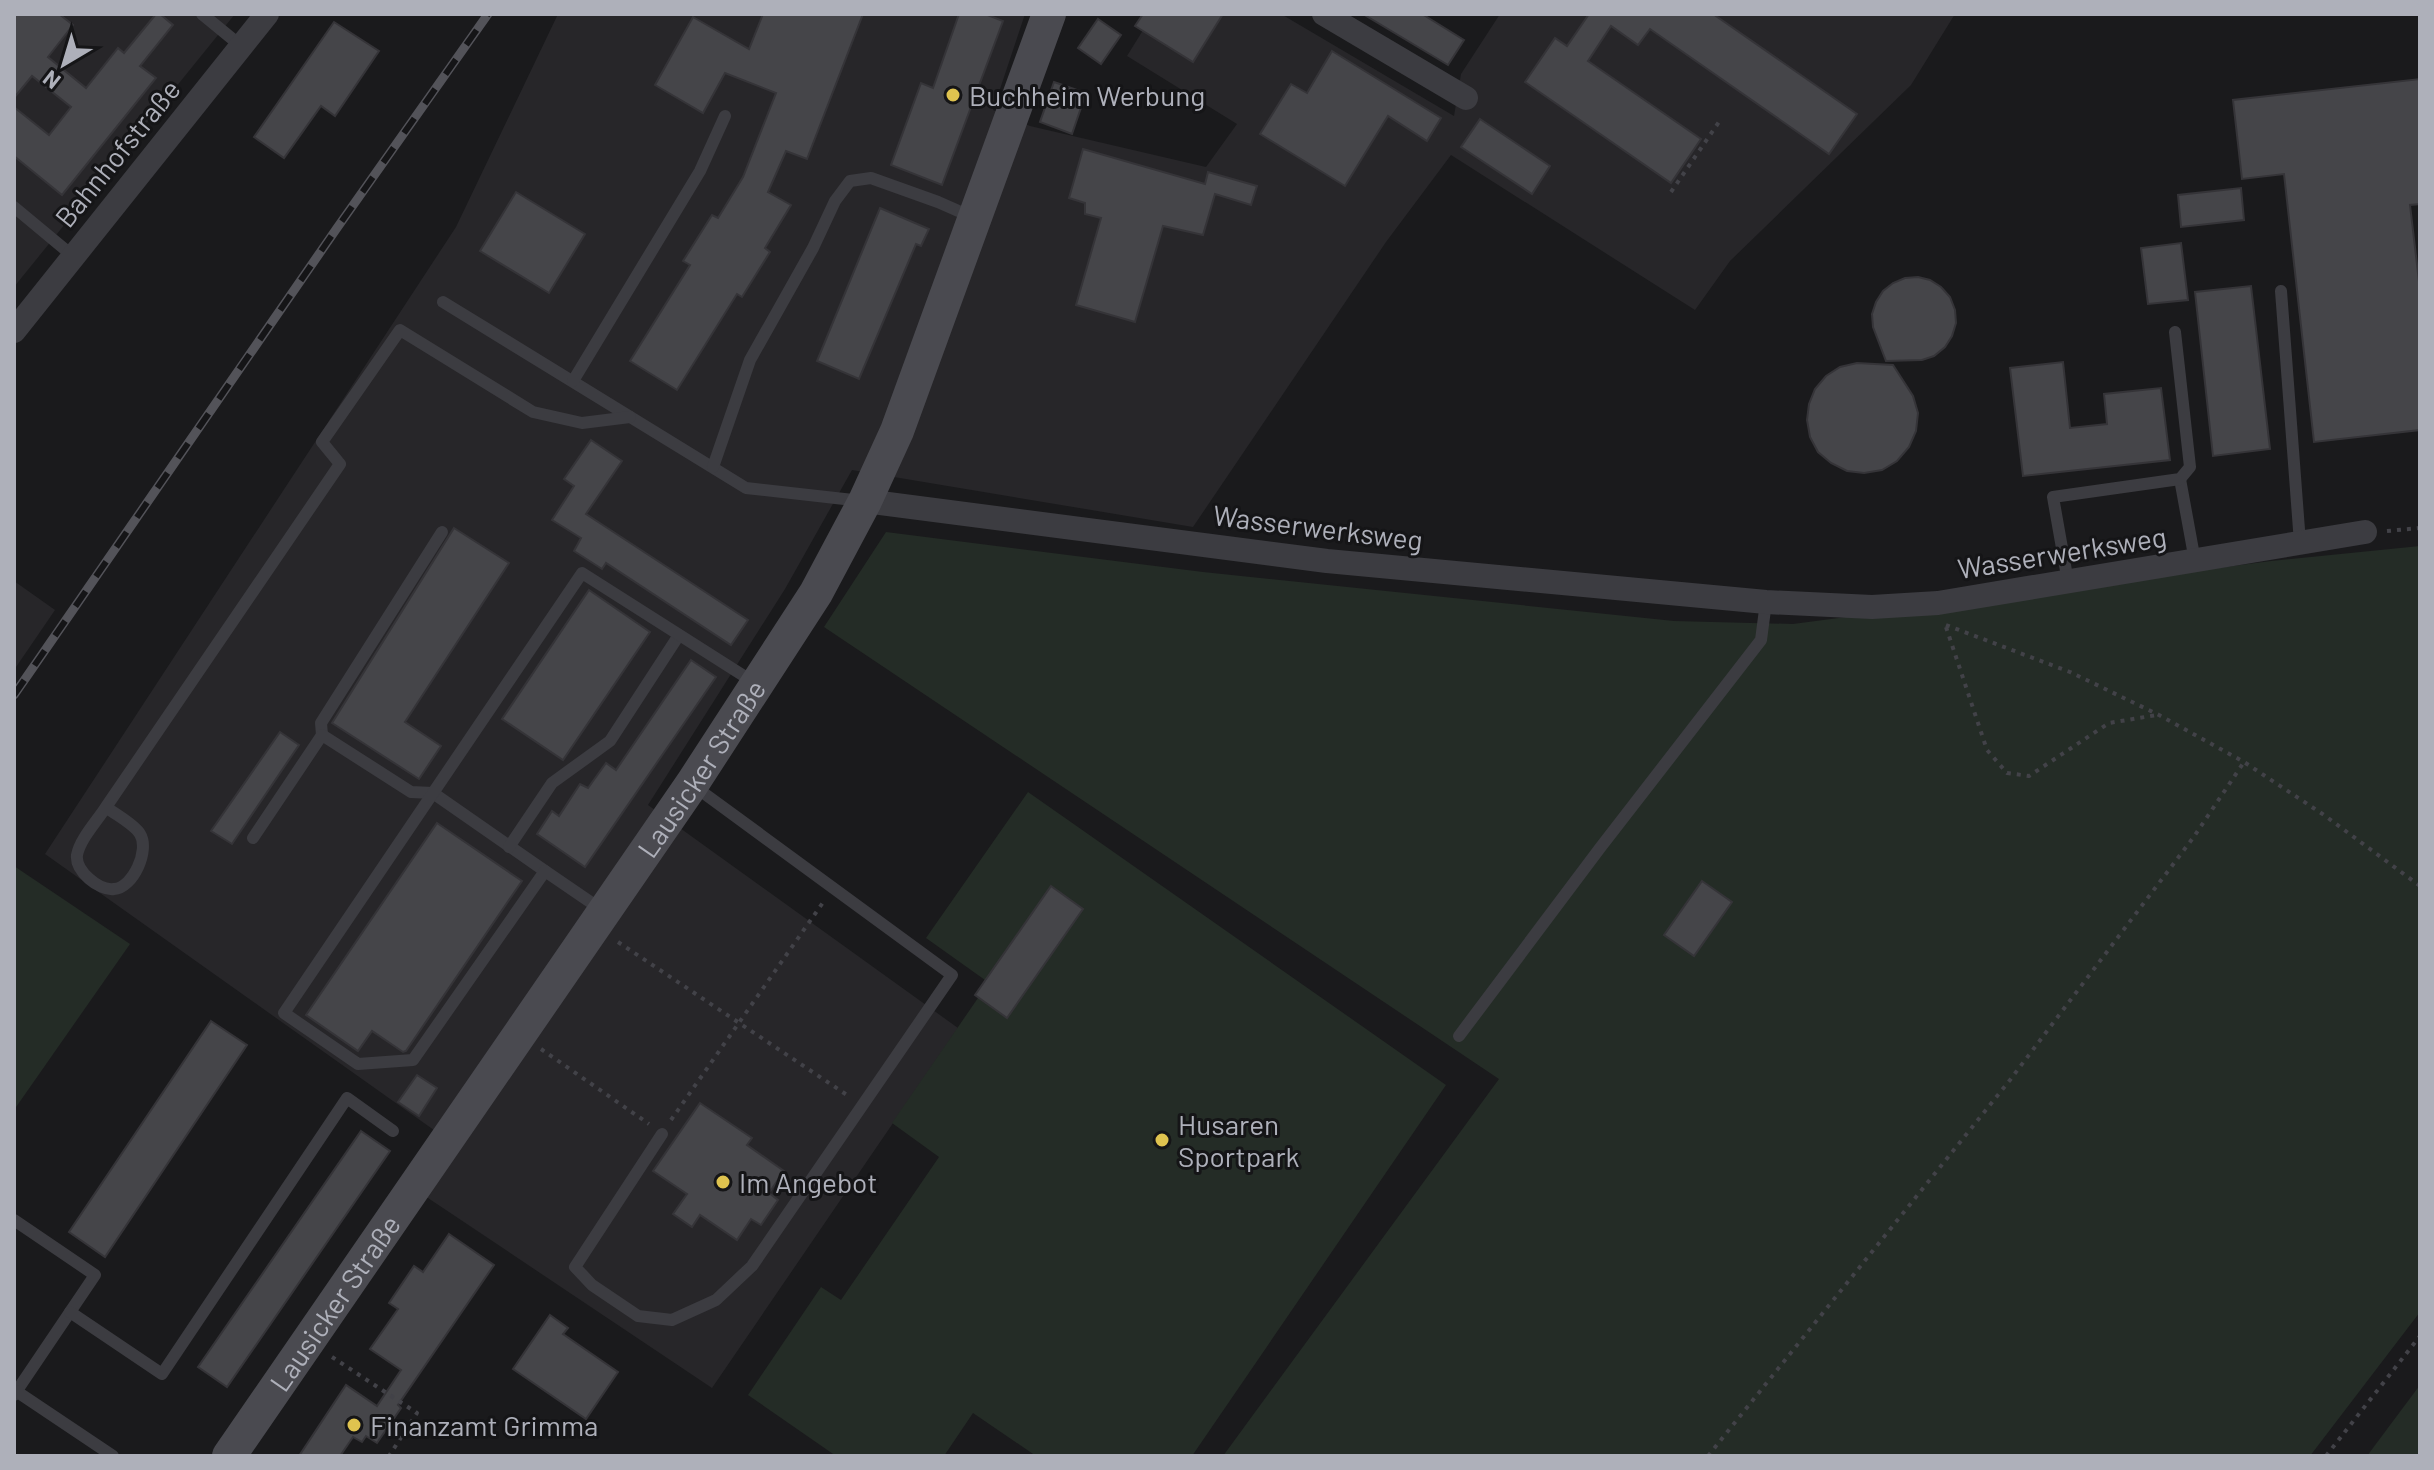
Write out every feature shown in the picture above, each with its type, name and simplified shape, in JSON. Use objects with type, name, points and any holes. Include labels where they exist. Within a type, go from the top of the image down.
[{"type":"main road","name":"Lausicker Straße","points":[[229,1456],[692,784],[816,593],[865,501],[897,431],[1049,14]]},
{"type":"street","name":"Bahnhofstraße","points":[[14,331],[267,14]]},
{"type":"street","points":[[1324,14],[1466,98]]},
{"type":"street","name":"Wasserwerksweg","points":[[865,501],[1327,561],[1766,602],[1872,607],[1942,615],[2068,582],[2365,532]]},
{"type":"lane","points":[[202,14],[241,46]]},
{"type":"lane","points":[[573,381],[700,171],[725,116]]},
{"type":"lane","points":[[713,467],[750,360],[813,248],[835,201],[850,181],[871,178],[975,219]]},
{"type":"lane","points":[[14,207],[73,256]]},
{"type":"lane","points":[[2281,291],[2300,543]]},
{"type":"lane","points":[[443,302],[746,488],[865,501]]},
{"type":"lane","points":[[106,807],[140,832],[144,845],[142,862],[124,885],[113,890],[101,886],[82,872],[77,861],[78,850],[106,807],[340,464],[322,442],[400,330],[533,412],[582,423],[630,417]]},
{"type":"lane","points":[[2068,582],[2053,497],[2180,479],[2190,467],[2175,332]]},
{"type":"lane","points":[[2180,479],[2195,561]]},
{"type":"lane","points":[[253,838],[322,735],[321,723],[442,532]]},
{"type":"lane","points":[[545,871],[413,1060],[358,1064],[284,1013],[582,573],[758,684]]},
{"type":"lane","points":[[1459,1036],[1761,640],[1766,602]]},
{"type":"lane","points":[[509,847],[552,783],[610,741],[679,635]]},
{"type":"lane","points":[[322,735],[411,792],[433,793],[545,871],[599,919]]},
{"type":"lane","points":[[662,1134],[575,1267],[592,1285],[638,1316],[672,1320],[716,1300],[752,1266],[952,975],[692,784]]},
{"type":"lane","points":[[70,1312],[162,1374],[347,1098],[393,1131]]},
{"type":"lane","points":[[14,1220],[95,1275],[15,1393],[113,1456]]},
{"type":"path","points":[[1671,192],[1721,119]]},
{"type":"path","points":[[2365,532],[2420,528]]},
{"type":"path","points":[[1942,615],[2159,715],[2244,762],[2324,815],[2420,886]]},
{"type":"path","points":[[1942,615],[1987,750],[2007,773],[2029,776],[2109,723],[2159,715]]},
{"type":"path","points":[[1708,1456],[2010,1080],[2193,838],[2244,762]]},
{"type":"path","points":[[520,1034],[662,1134],[833,888]]},
{"type":"path","points":[[599,919],[739,1023],[862,1105]]},
{"type":"path","points":[[2326,1456],[2420,1336]]},
{"type":"path","points":[[308,1341],[417,1413],[389,1456]]},
{"type":"shaded area","points":[[14,14],[235,14],[14,287]]},
{"type":"shaded area","points":[[558,14],[1025,14],[993,110],[1030,126],[1206,167],[1237,124],[1127,56],[1153,14],[1281,14],[1454,116],[1461,74],[1500,14],[1955,14],[1911,85],[1730,261],[1695,310],[1451,155],[1386,242],[1193,527],[852,470],[785,589],[648,805],[958,1028],[712,1388],[422,1194],[455,1145],[45,854],[456,227]]},
{"type":"shaded area","points":[[886,532],[1203,572],[1674,621],[1793,624],[2271,561],[2420,546],[2420,1312],[2310,1456],[1223,1456],[1499,1079],[824,627]]},
{"type":"shaded area","points":[[14,581],[55,610],[14,670]]},
{"type":"shaded area","name":"Husaren Sportpark","points":[[1028,792],[1446,1085],[1192,1456],[1036,1456],[973,1413],[944,1456],[836,1456],[748,1395],[821,1287],[841,1300],[939,1157],[892,1123],[978,998],[975,995],[985,980],[926,938]]},
{"type":"shaded area","points":[[14,866],[130,944],[14,1110]]},
{"type":"shaded area","points":[[2420,1385],[2420,1456],[2367,1456]]},
{"type":"building","points":[[14,14],[59,14],[73,25],[48,57],[86,88],[118,48],[124,53],[156,14],[173,25],[140,66],[156,78],[62,195],[14,156],[14,107],[49,135],[71,107],[32,76],[14,98]]},
{"type":"building","points":[[763,14],[863,14],[807,159],[786,151],[768,192],[791,205],[765,248],[770,252],[742,297],[737,294],[677,390],[630,361],[690,265],[683,261],[712,215],[718,218],[743,177],[776,93],[725,73],[703,113],[655,85],[693,17],[749,49]]},
{"type":"building","name":"Buchheim Werbung","points":[[959,14],[985,14],[1003,21],[942,185],[891,165],[921,83],[933,88]]},
{"type":"building","points":[[1143,14],[1223,14],[1193,62],[1135,26]]},
{"type":"building","points":[[1363,14],[1422,14],[1464,40],[1448,65]]},
{"type":"building","points":[[1589,14],[1713,14],[1857,114],[1829,154],[1650,29],[1638,45],[1611,26],[1588,61],[1701,139],[1671,183],[1525,82],[1555,38],[1567,46]]},
{"type":"building","points":[[1098,19],[1121,35],[1101,64],[1078,48]]},
{"type":"building","points":[[334,22],[379,51],[335,116],[321,106],[284,158],[254,137]]},
{"type":"building","points":[[1332,51],[1441,118],[1427,141],[1388,116],[1345,186],[1260,134],[1291,84],[1307,93]]},
{"type":"building","points":[[2420,79],[2420,204],[2410,205],[2420,290],[2420,430],[2314,442],[2284,174],[2242,179],[2233,100]]},
{"type":"building","points":[[1054,82],[1086,93],[1072,134],[1040,122]]},
{"type":"building","points":[[1480,119],[1550,166],[1532,194],[1461,147]]},
{"type":"building","points":[[1083,149],[1205,184],[1208,172],[1257,186],[1251,205],[1215,194],[1203,235],[1163,226],[1135,322],[1076,305],[1101,218],[1085,214],[1085,203],[1069,198]]},
{"type":"building","points":[[2241,188],[2244,220],[2181,227],[2178,195]]},
{"type":"building","points":[[516,192],[585,234],[549,293],[480,251]]},
{"type":"building","points":[[880,208],[929,229],[921,246],[916,244],[859,379],[817,361]]},
{"type":"building","points":[[2181,243],[2188,300],[2148,304],[2141,248]]},
{"type":"building","points":[[1918,277],[1930,280],[1950,297],[1956,323],[1952,336],[1934,356],[1922,360],[1886,361],[1873,327],[1872,314],[1876,302],[1893,283]]},
{"type":"building","points":[[2251,286],[2270,449],[2213,456],[2195,292]]},
{"type":"building","points":[[2063,362],[2070,428],[2107,424],[2104,394],[2161,388],[2170,460],[2023,476],[2010,368]]},
{"type":"building","points":[[1857,363],[1893,365],[1913,396],[1918,413],[1916,431],[1909,447],[1897,461],[1882,470],[1864,473],[1847,471],[1818,452],[1810,437],[1807,420],[1815,389],[1826,376],[1840,367]]},
{"type":"building","points":[[591,440],[622,461],[586,514],[748,620],[731,645],[606,563],[602,569],[574,551],[581,538],[552,520],[574,486],[564,479]]},
{"type":"building","points":[[454,528],[509,563],[405,722],[441,746],[419,779],[332,723]]},
{"type":"building","points":[[589,590],[650,632],[563,760],[502,719]]},
{"type":"building","points":[[691,660],[716,677],[585,867],[537,834],[552,811],[559,816],[580,784],[588,788],[606,763],[616,770]]},
{"type":"building","points":[[280,732],[299,745],[232,844],[211,831]]},
{"type":"building","points":[[437,823],[522,881],[406,1051],[372,1031],[358,1051],[306,1015]]},
{"type":"building","points":[[1702,881],[1732,902],[1694,956],[1664,935]]},
{"type":"building","points":[[1051,886],[1083,909],[1007,1018],[975,995]]},
{"type":"building","points":[[211,1021],[247,1045],[105,1257],[69,1232]]},
{"type":"building","points":[[417,1075],[437,1088],[419,1116],[398,1102]]},
{"type":"building","name":"Im Angebot","points":[[700,1103],[752,1138],[747,1145],[784,1171],[769,1193],[778,1200],[761,1225],[751,1219],[737,1240],[700,1215],[692,1227],[673,1214],[687,1194],[653,1171]]},
{"type":"building","points":[[361,1131],[390,1151],[227,1387],[198,1367]]},
{"type":"building","points":[[449,1234],[494,1265],[398,1405],[401,1408],[377,1443],[366,1436],[362,1442],[353,1437],[340,1456],[299,1456],[346,1385],[377,1406],[401,1370],[370,1349],[398,1309],[389,1303],[414,1266],[423,1272]]},
{"type":"building","points":[[550,1315],[568,1328],[563,1334],[618,1372],[586,1419],[513,1369]]},
{"type":"railway","points":[[14,695],[488,14]]},
{"type":"place","name":"Buchheim Werbung","points":[[953,95]]},
{"type":"place","name":"Husaren Sportpark","points":[[1162,1140]]},
{"type":"place","name":"Im Angebot","points":[[723,1182]]},
{"type":"place","name":"Finanzamt Grimma","points":[[354,1425]]}]
